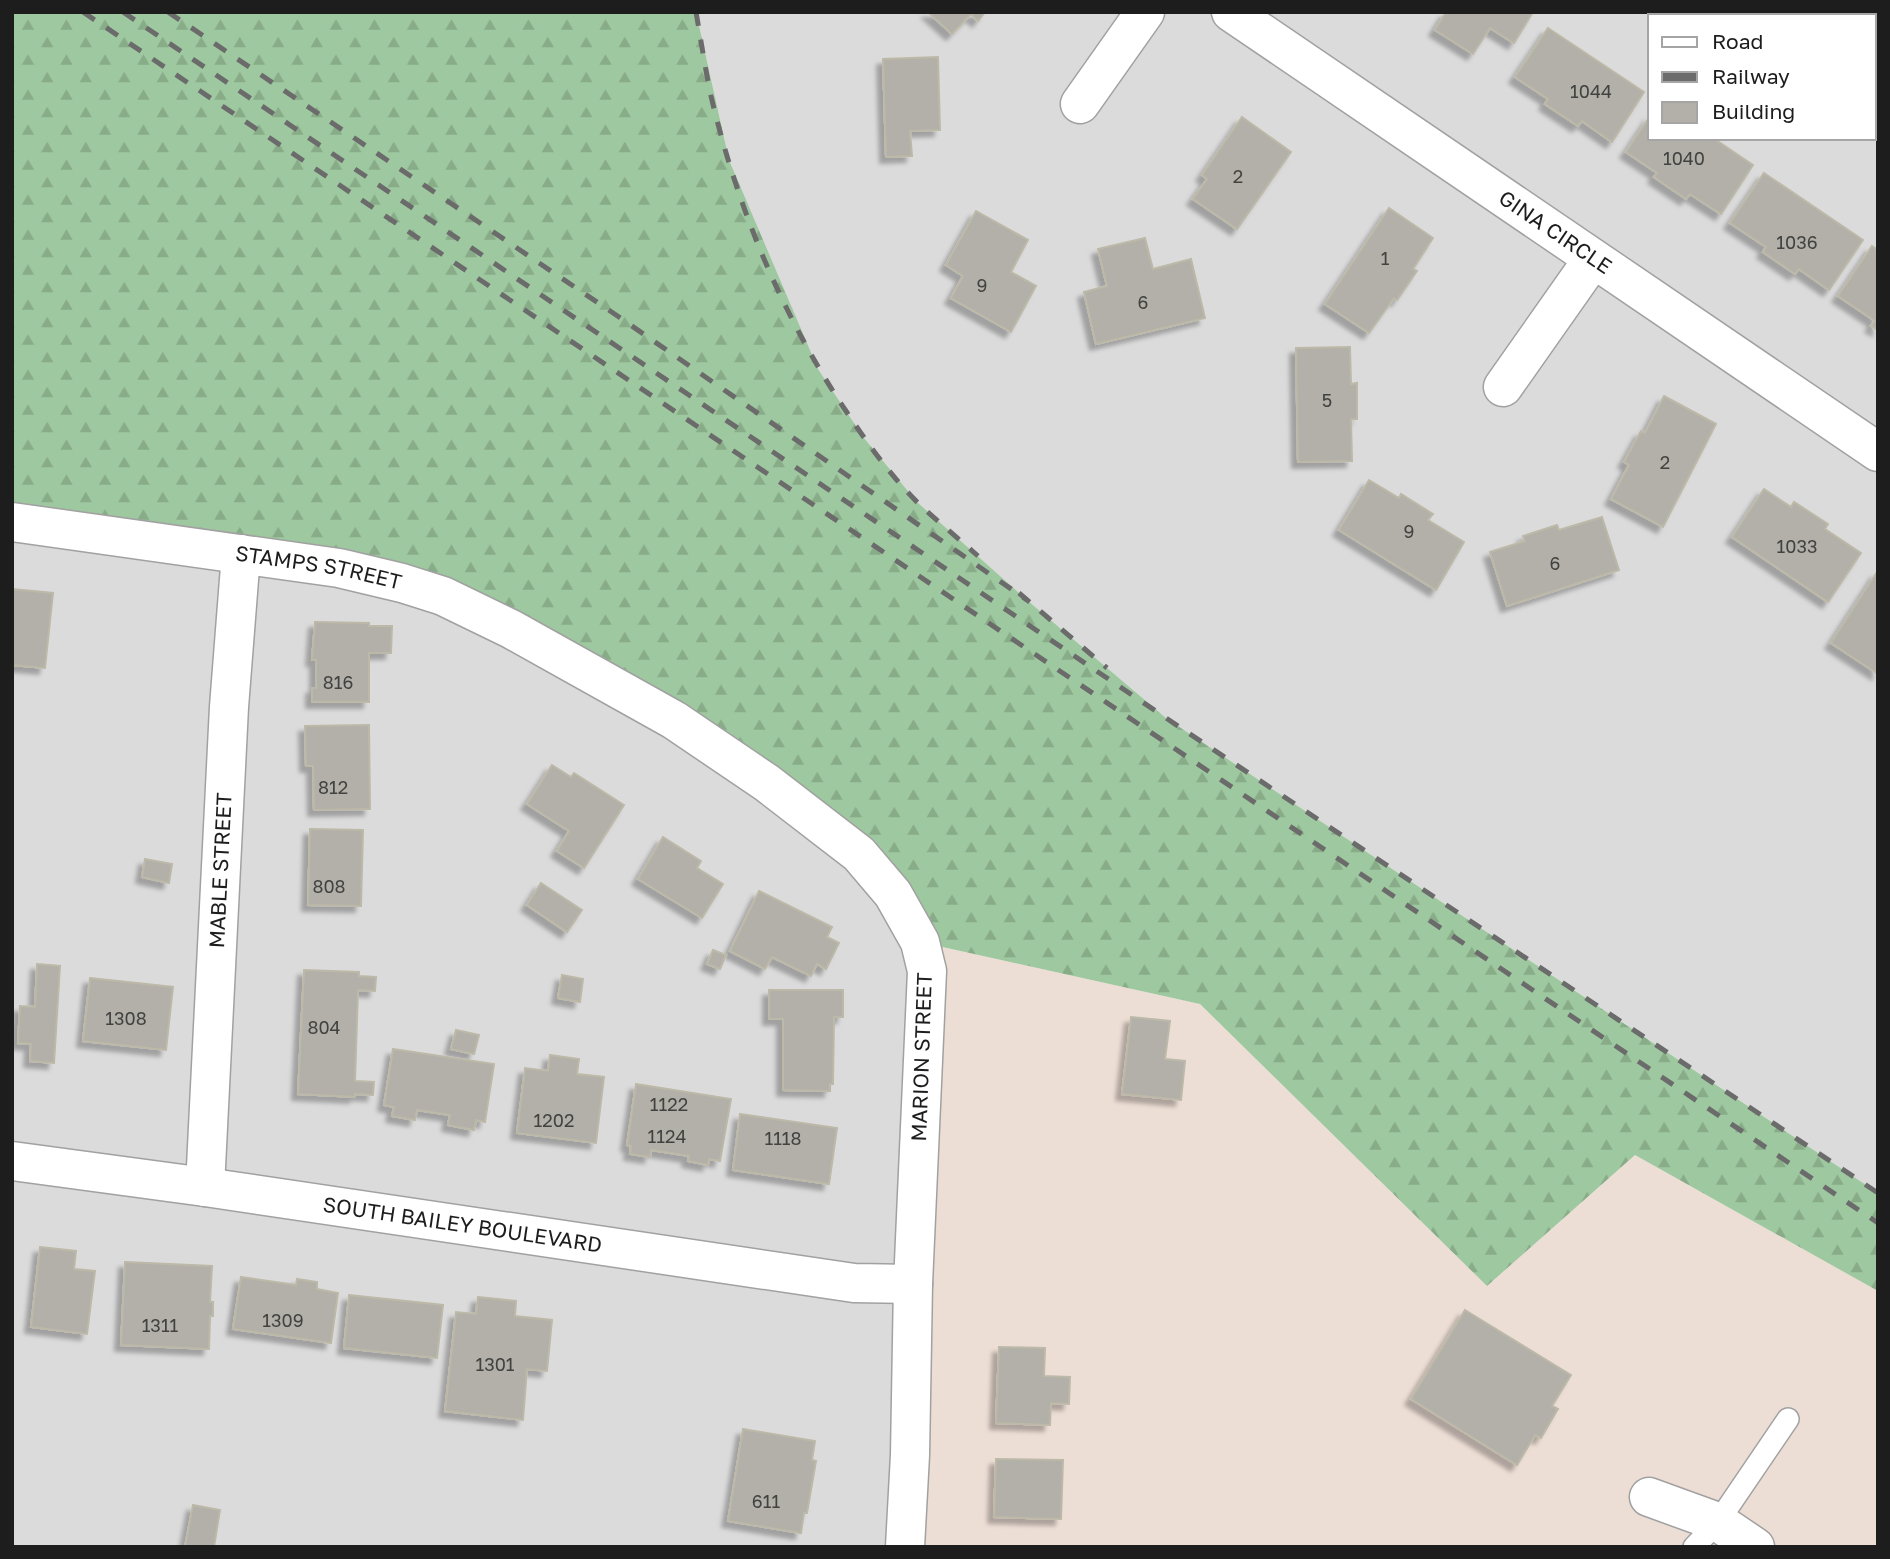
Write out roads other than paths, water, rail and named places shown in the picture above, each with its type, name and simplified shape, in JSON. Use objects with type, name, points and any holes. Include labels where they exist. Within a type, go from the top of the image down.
[{"type":"street","points":[[1080,104],[1145,12]]},
{"type":"street","name":"GINA CIRCLE","points":[[1231,12],[1878,452]]},
{"type":"street","points":[[1503,387],[1593,260]]},
{"type":"street","name":"STAMPS STREET","points":[[12,522],[339,568],[402,583],[443,596],[511,629],[604,681]]},
{"type":"street","name":"MABLE STREET","points":[[205,1187],[229,706],[241,554]]},
{"type":"street","name":"MARION STREET","points":[[604,681],[674,720],[767,783],[859,854],[893,894],[920,942],[927,971],[905,1547]]},
{"type":"street","name":"SOUTH BAILEY BOULEVARD","points":[[12,1161],[854,1283],[913,1284]]},
{"type":"street","points":[[1649,1497],[1706,1535],[1755,1547]]},
{"type":"lane","points":[[1706,1535],[1788,1419]]},
{"type":"railway","points":[[83,12],[1878,1223]]},
{"type":"railway","points":[[123,12],[1166,718],[1878,1193]]},
{"type":"railway","points":[[168,12],[619,317],[1027,600]]},
{"type":"railway","points":[[696,12],[711,96],[734,179],[764,260],[782,299],[823,375],[871,447],[918,503],[978,556]]},
{"type":"railway","points":[[1019,593],[1107,668]]}]
